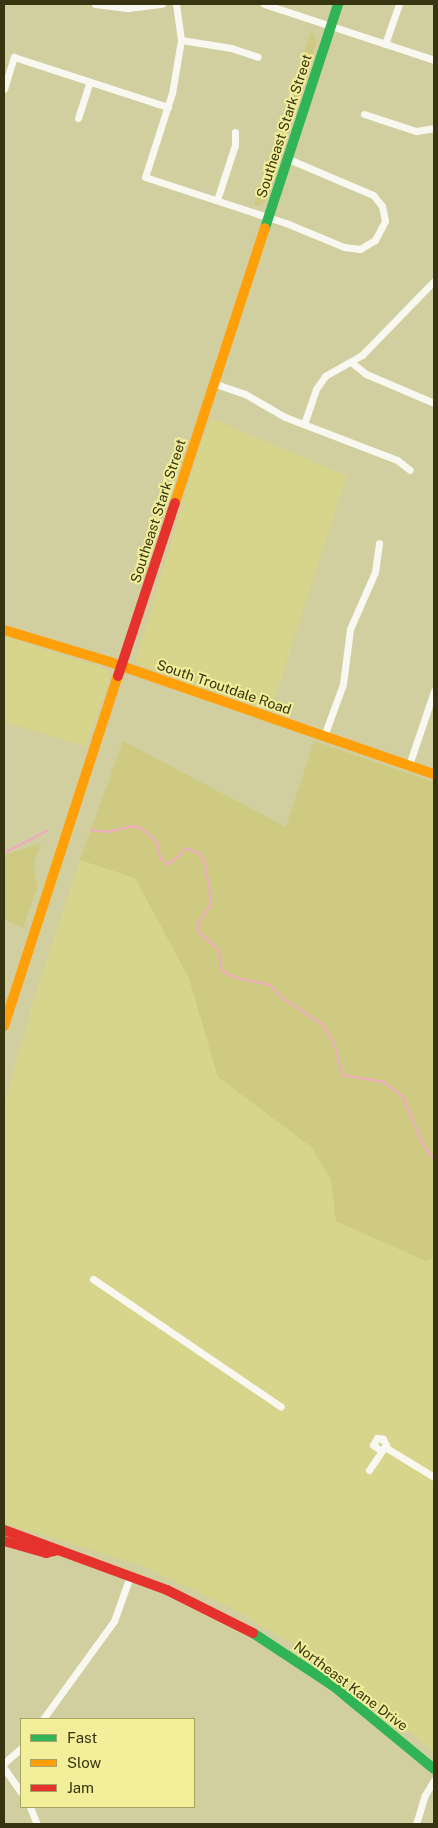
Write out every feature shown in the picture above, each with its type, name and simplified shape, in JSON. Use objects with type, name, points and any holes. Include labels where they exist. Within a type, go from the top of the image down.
[{"type":"main road","name":"Southeast Stark Street","points":[[4,1026],[65,834],[122,666],[338,4]]},
{"type":"main road","name":"South Troutdale Road","points":[[4,630],[122,666],[434,774]]},
{"type":"main road","name":"Northeast Kane Drive","points":[[4,1530],[49,1544],[55,1551]]},
{"type":"main road","points":[[8,1542],[17,1540],[26,1542],[28,1538]]},
{"type":"main road","name":"Northeast Kane Drive","points":[[8,1542],[46,1553],[55,1551],[130,1576],[205,1608],[295,1659],[359,1705],[434,1769]]},
{"type":"street","points":[[95,4],[128,8],[162,4]]},
{"type":"street","points":[[176,4],[181,40],[168,108],[145,177],[268,216],[353,249],[368,246],[384,227],[384,214],[373,196],[288,159]]},
{"type":"street","points":[[264,4],[434,60]]},
{"type":"street","points":[[385,44],[399,4]]},
{"type":"street","points":[[181,40],[231,48],[258,57]]},
{"type":"street","points":[[4,89],[14,57],[168,108]]},
{"type":"street","points":[[78,118],[90,82]]},
{"type":"street","points":[[364,114],[416,132],[434,128]]},
{"type":"street","points":[[217,200],[235,145],[235,132]]},
{"type":"street","points":[[304,424],[320,382],[352,363],[434,281]]},
{"type":"street","points":[[352,363],[366,374],[434,403]]},
{"type":"street","points":[[213,383],[245,394],[304,424],[397,460],[410,470]]},
{"type":"street","points":[[324,736],[343,684],[350,629],[375,572],[379,543]]},
{"type":"street","points":[[409,765],[434,691]]},
{"type":"street","points":[[93,1279],[281,1407]]},
{"type":"street","points":[[369,1470],[382,1449],[434,1477]]},
{"type":"street","points":[[44,1718],[114,1621],[130,1576]]},
{"type":"street","points":[[4,1763],[20,1749]]},
{"type":"street","points":[[4,1768],[20,1791]]},
{"type":"street","points":[[416,1824],[425,1795],[434,1780]]},
{"type":"street","points":[[30,1808],[37,1824]]},
{"type":"shaded area","points":[[311,30],[317,41],[264,203],[258,206],[254,205]]},
{"type":"shaded area","points":[[211,418],[347,476],[271,709],[139,665],[136,660],[200,447]]},
{"type":"shaded area","points":[[4,636],[108,670],[110,678],[86,747],[4,722]]},
{"type":"shaded area","points":[[123,741],[286,827],[314,741],[434,782],[434,1257],[426,1261],[336,1221],[331,1179],[311,1147],[218,1077],[189,978],[135,878],[80,860]]},
{"type":"shaded area","points":[[41,843],[34,863],[37,888],[23,928],[4,919],[4,855]]},
{"type":"shaded area","points":[[80,860],[135,878],[189,978],[218,1077],[311,1147],[331,1179],[336,1221],[426,1261],[434,1257],[434,1752],[328,1665],[231,1608],[142,1566],[4,1523],[4,1107],[31,1009]]},
{"type":"waterway","points":[[90,830],[107,832],[133,826],[142,829],[157,842],[160,858],[169,865],[186,848],[200,854],[205,863],[210,906],[198,924],[198,932],[218,949],[222,971],[237,978],[270,985],[285,1000],[322,1024],[335,1046],[342,1075],[384,1082],[403,1097],[424,1147],[434,1159]]},
{"type":"waterway","points":[[4,853],[47,831]]},
{"type":"traffic: fast","points":[[265,228],[338,4]]},
{"type":"traffic: fast","points":[[253,1633],[332,1685],[434,1769]]},
{"type":"traffic: slow","points":[[175,503],[265,228]]},
{"type":"traffic: slow","points":[[4,630],[110,662],[434,774]]},
{"type":"traffic: slow","points":[[4,1026],[118,676]]},
{"type":"traffic: jam","points":[[118,676],[175,503]]},
{"type":"traffic: jam","points":[[4,1530],[167,1590],[253,1633]]},
{"type":"traffic: jam","points":[[4,1541],[46,1553],[55,1551]]}]
